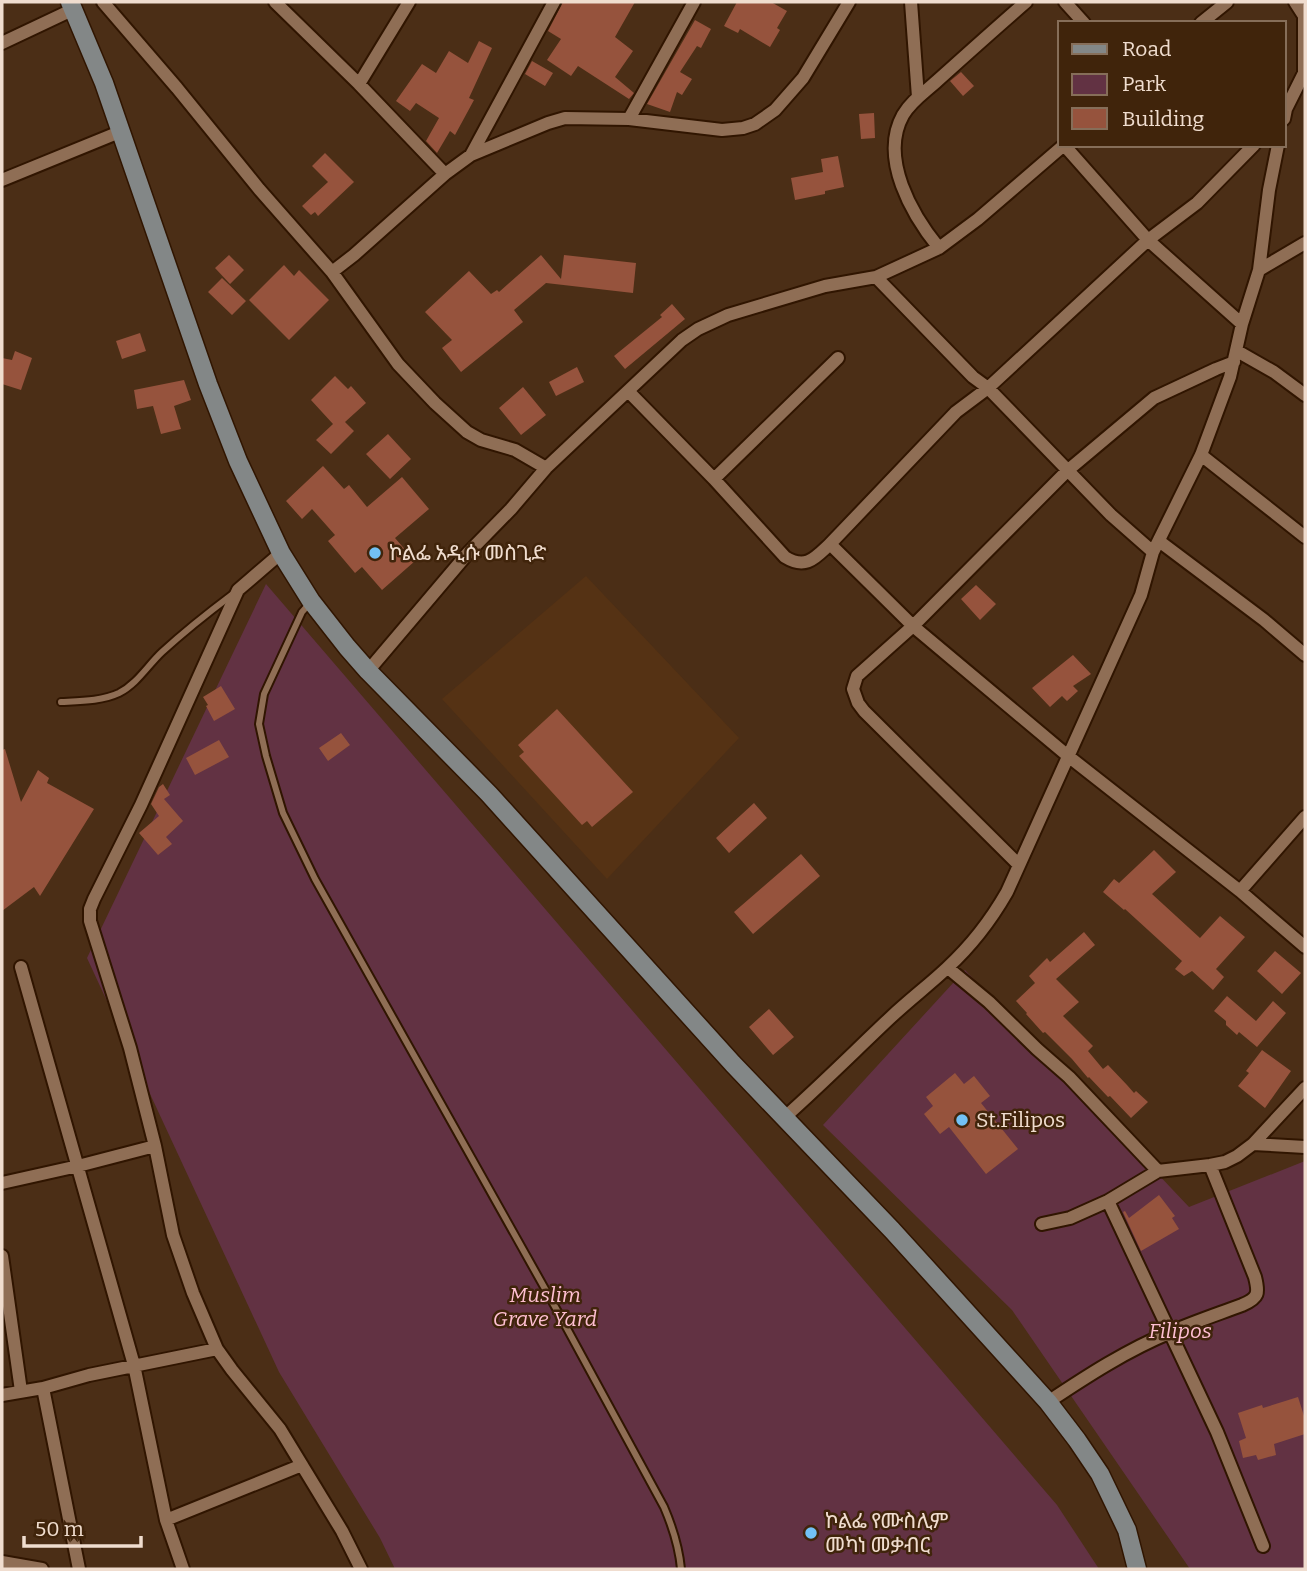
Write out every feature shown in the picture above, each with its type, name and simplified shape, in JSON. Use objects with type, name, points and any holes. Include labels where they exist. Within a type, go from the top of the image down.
[{"type":"street","points":[[103,2],[332,272],[398,363],[435,403],[467,432],[493,445],[515,450],[545,468]]},
{"type":"street","points":[[275,2],[359,84],[445,174]]},
{"type":"street","points":[[359,84],[410,2]]},
{"type":"street","points":[[471,155],[554,2]]},
{"type":"street","points":[[629,119],[694,2]]},
{"type":"street","points":[[332,272],[445,174],[471,155],[548,123],[565,118],[629,119],[722,130],[755,124],[775,110],[803,78],[849,2]]},
{"type":"street","points":[[911,2],[918,96]]},
{"type":"street","points":[[939,248],[914,211],[897,169],[895,140],[903,116],[918,96],[1026,2]]},
{"type":"street","points":[[1065,2],[1082,21]]},
{"type":"street","points":[[1203,21],[1227,2]]},
{"type":"street","points":[[1286,111],[1305,73],[1305,16],[1295,2]]},
{"type":"street","points":[[2,43],[76,4],[238,461],[281,553],[312,601],[368,671],[489,794],[733,1064],[892,1230],[1048,1402],[1100,1474],[1127,1530],[1137,1569]]},
{"type":"street","points":[[2,180],[122,131]]},
{"type":"street","points":[[368,671],[460,561],[511,509],[545,468],[682,340],[720,318],[824,286],[876,277],[939,248],[978,219],[1062,147]]},
{"type":"street","points":[[1066,147],[1148,240],[1242,324]]},
{"type":"street","points":[[628,390],[785,557],[798,563],[812,560],[956,412],[988,388],[1148,240],[1197,203],[1252,147]]},
{"type":"street","points":[[785,1117],[891,1017],[948,968],[995,914],[1141,595],[1156,547],[1201,455],[1230,377],[1242,324],[1259,270],[1278,147]]},
{"type":"street","points":[[1259,270],[1305,243]]},
{"type":"street","points":[[876,277],[1111,515],[1264,620],[1305,655]]},
{"type":"street","points":[[1236,356],[1274,372],[1305,395]]},
{"type":"street","points":[[1019,866],[864,710],[853,689],[857,676],[913,626],[1067,471],[1154,398],[1216,369],[1236,356]]},
{"type":"street","points":[[714,479],[838,358]]},
{"type":"street","points":[[1201,455],[1305,537]]},
{"type":"street","points":[[830,544],[913,626],[1068,756],[1240,891],[1305,947]]},
{"type":"street","points":[[281,553],[238,590],[169,744],[94,899],[90,909],[90,921],[130,1048],[178,1253],[192,1293],[217,1349],[280,1429],[342,1531],[361,1569]]},
{"type":"street","points":[[1240,891],[1305,817]]},
{"type":"street","points":[[21,967],[134,1365],[166,1520],[181,1568]]},
{"type":"street","points":[[948,968],[989,1002],[1069,1077],[1158,1171]]},
{"type":"street","points":[[1042,1224],[1070,1218],[1108,1202],[1158,1171],[1210,1165],[1237,1156],[1286,1110],[1305,1088]]},
{"type":"street","points":[[1252,1144],[1305,1147]]},
{"type":"street","points":[[2,1183],[155,1146]]},
{"type":"street","points":[[1048,1402],[1108,1363],[1169,1333],[1250,1302],[1257,1295],[1249,1260],[1210,1165]]},
{"type":"street","points":[[1108,1202],[1217,1432],[1263,1546]]},
{"type":"street","points":[[2,1256],[21,1391]]},
{"type":"street","points":[[2,1395],[217,1349]]},
{"type":"street","points":[[43,1388],[79,1569]]},
{"type":"street","points":[[166,1520],[302,1465]]},
{"type":"street","points":[[2,1562],[42,1569]]},
{"type":"lane","points":[[61,702],[104,698],[121,692],[196,622],[238,590]]},
{"type":"lane","points":[[312,601],[302,612],[264,694],[259,724],[283,814],[315,879],[664,1507],[674,1530],[681,1569]]},
{"type":"shaded area","points":[[586,576],[739,738],[607,879],[442,699]]},
{"type":"green space","name":"Muslim Grave Yard","points":[[266,584],[1057,1505],[1099,1569],[395,1569],[380,1538],[279,1372],[87,958]]},
{"type":"green space","name":"Filipos","points":[[965,970],[1189,1207],[1305,1161],[1305,1569],[1190,1569],[1012,1310],[823,1125]]},
{"type":"building","points":[[563,2],[635,2],[615,37],[633,51],[615,77],[634,93],[629,99],[578,66],[571,76],[547,60],[561,39],[548,31]]},
{"type":"building","points":[[737,2],[771,2],[787,11],[770,47],[740,29],[738,33],[724,26]]},
{"type":"building","points":[[695,20],[711,29],[701,48],[697,46],[680,72],[692,79],[682,95],[677,92],[670,112],[647,104]]},
{"type":"building","points":[[479,41],[492,48],[469,98],[474,100],[455,135],[450,131],[437,153],[426,141],[439,118],[416,103],[410,111],[396,101],[422,64],[436,73],[449,51],[468,63]]},
{"type":"building","points":[[532,61],[553,73],[545,86],[525,74]]},
{"type":"building","points":[[961,72],[974,86],[963,96],[950,81]]},
{"type":"building","points":[[874,113],[875,138],[861,139],[859,114]]},
{"type":"building","points":[[325,153],[354,182],[318,216],[315,212],[311,215],[302,206],[328,182],[312,166]]},
{"type":"building","points":[[838,156],[844,187],[795,200],[791,178],[823,172],[821,159]]},
{"type":"building","points":[[229,255],[244,270],[230,284],[215,268]]},
{"type":"building","points":[[541,255],[561,279],[564,255],[636,263],[633,293],[546,283],[514,310],[523,322],[461,372],[442,348],[452,340],[425,312],[469,271],[491,294],[497,290],[499,292]]},
{"type":"building","points":[[284,265],[294,276],[299,270],[329,300],[289,340],[249,300]]},
{"type":"building","points":[[222,278],[246,301],[232,315],[208,292]]},
{"type":"building","points":[[672,304],[685,319],[625,369],[614,356],[662,317],[660,315]]},
{"type":"building","points":[[140,333],[146,351],[122,359],[116,341]]},
{"type":"building","points":[[15,351],[32,358],[21,390],[2,384],[2,358],[12,360]]},
{"type":"building","points":[[577,367],[584,382],[556,396],[549,382]]},
{"type":"building","points":[[335,376],[348,389],[351,386],[366,403],[345,422],[354,431],[331,454],[316,440],[333,424],[311,400]]},
{"type":"building","points":[[184,380],[191,400],[174,406],[181,429],[161,434],[153,406],[137,409],[134,390]]},
{"type":"building","points":[[523,387],[546,415],[521,435],[499,408]]},
{"type":"building","points":[[388,434],[411,459],[390,479],[366,454]]},
{"type":"building","points":[[323,466],[344,489],[349,485],[367,507],[402,477],[429,509],[395,538],[415,561],[382,590],[362,567],[355,573],[328,541],[335,535],[312,509],[302,519],[286,501]]},
{"type":"building","points":[[976,585],[996,604],[980,620],[961,599]]},
{"type":"building","points":[[1073,655],[1091,674],[1073,686],[1078,691],[1067,701],[1062,696],[1050,707],[1032,688]]},
{"type":"building","points":[[221,686],[235,709],[214,721],[203,697]]},
{"type":"building","points":[[557,709],[633,792],[592,827],[587,821],[582,825],[519,756],[524,752],[518,745]]},
{"type":"building","points":[[341,733],[350,745],[328,761],[319,748]]},
{"type":"building","points":[[219,740],[229,757],[195,775],[186,758]]},
{"type":"building","points":[[5,749],[21,802],[38,770],[49,778],[47,783],[94,809],[40,896],[34,887],[2,911],[2,750]]},
{"type":"building","points":[[163,784],[170,795],[164,799],[183,821],[166,837],[172,844],[158,855],[139,833],[159,816],[151,804]]},
{"type":"building","points":[[754,803],[767,818],[729,853],[716,838]]},
{"type":"building","points":[[1154,850],[1176,872],[1152,894],[1200,938],[1220,916],[1245,937],[1216,969],[1224,977],[1213,990],[1192,971],[1184,976],[1175,969],[1182,961],[1103,892],[1114,879],[1119,883]]},
{"type":"building","points":[[801,854],[820,876],[753,934],[734,912]]},
{"type":"building","points":[[1084,932],[1095,945],[1056,979],[1079,1002],[1063,1016],[1093,1046],[1088,1051],[1103,1069],[1108,1065],[1134,1093],[1136,1091],[1148,1102],[1131,1118],[1088,1078],[1045,1032],[1043,1033],[1016,1001],[1035,983],[1029,976],[1047,958],[1050,962]]},
{"type":"building","points":[[1275,951],[1301,973],[1282,994],[1257,971]]},
{"type":"building","points":[[1227,996],[1256,1021],[1273,1001],[1286,1013],[1257,1047],[1239,1032],[1237,1035],[1214,1011]]},
{"type":"building","points":[[769,1009],[794,1037],[773,1055],[749,1027]]},
{"type":"building","points":[[1262,1050],[1291,1071],[1265,1108],[1238,1086]]},
{"type":"building","name":"St.Filipos","points":[[955,1073],[964,1084],[974,1076],[990,1096],[981,1103],[1018,1149],[986,1174],[949,1127],[940,1134],[924,1114],[933,1106],[926,1097]]},
{"type":"building","points":[[1159,1195],[1175,1216],[1172,1218],[1179,1229],[1141,1251],[1123,1212],[1125,1211],[1129,1218]]},
{"type":"building","points":[[1298,1397],[1305,1419],[1305,1434],[1274,1444],[1276,1455],[1258,1460],[1256,1455],[1243,1458],[1239,1441],[1246,1438],[1238,1413]]},
{"type":"place","name":"ኮልፌ አዲሱ መስጊድ","points":[[375,553]]},
{"type":"place","name":"St.Filipos","points":[[962,1120]]},
{"type":"place","name":"ኮልፌ የሙስሊም መካነ መቃብር","points":[[811,1533]]}]
